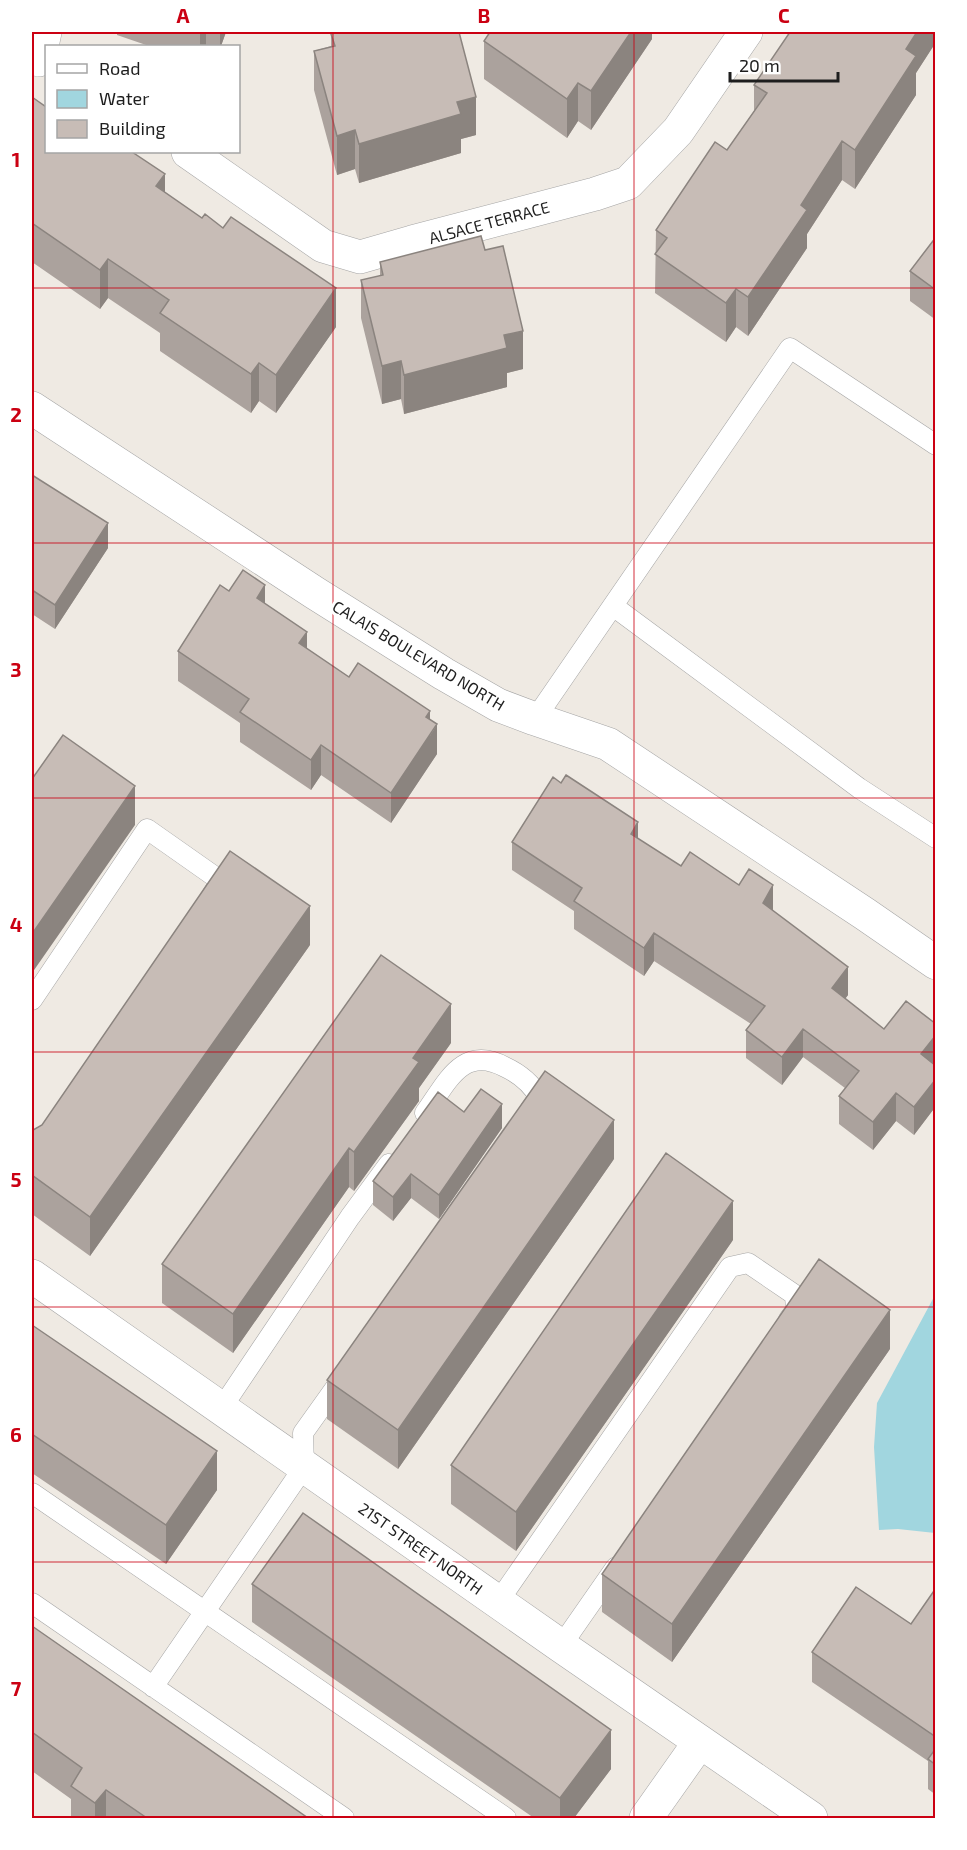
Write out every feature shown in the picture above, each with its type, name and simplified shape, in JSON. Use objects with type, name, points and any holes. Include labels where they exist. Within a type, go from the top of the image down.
[{"type":"street","name":"ALSACE TERRACE","points":[[189,153],[323,246],[360,257],[595,194],[628,183],[678,131],[746,32]]},
{"type":"street","name":"CALAIS BOULEVARD NORTH","points":[[32,408],[315,593],[444,674],[498,705],[608,744],[936,963]]},
{"type":"street","name":"21ST STREET NORTH","points":[[32,1276],[699,1743],[811,1818]]},
{"type":"street","points":[[646,1818],[699,1743]]},
{"type":"lane","points":[[535,719],[790,348],[936,445]]},
{"type":"lane","points":[[613,606],[859,788],[936,838]]},
{"type":"lane","points":[[32,1000],[147,829],[221,881],[201,910]]},
{"type":"lane","points":[[412,1131],[454,1073],[467,1062],[481,1058],[498,1063],[533,1086],[539,1097],[519,1126]]},
{"type":"lane","points":[[221,1409],[350,1217],[399,1150]]},
{"type":"lane","points":[[498,1602],[730,1267],[748,1263],[795,1295],[796,1310],[775,1339]]},
{"type":"lane","points":[[153,1687],[304,1467],[303,1433],[351,1366]]},
{"type":"lane","points":[[32,1493],[506,1818]]},
{"type":"lane","points":[[561,1646],[628,1550]]},
{"type":"lane","points":[[32,1603],[344,1818]]},
{"type":"water","points":[[935,1295],[935,1533],[898,1529],[879,1530],[874,1447],[877,1403]]},
{"type":"building","points":[[338,32],[459,32],[476,97],[457,102],[461,114],[359,144],[355,130],[337,136],[314,51],[335,46],[331,34]]},
{"type":"building","points":[[490,32],[631,32],[591,91],[578,83],[567,99],[484,41]]},
{"type":"building","points":[[790,32],[917,32],[906,49],[916,56],[855,150],[842,141],[801,205],[807,210],[748,297],[736,289],[726,303],[655,254],[667,238],[656,230],[715,142],[727,150],[767,93],[754,85]]},
{"type":"building","points":[[32,97],[45,106],[45,153],[134,153],[165,174],[156,186],[202,218],[205,214],[223,228],[231,217],[336,288],[276,375],[259,363],[251,374],[160,313],[169,300],[108,259],[100,270],[32,223]]},
{"type":"building","points":[[481,236],[485,250],[503,246],[523,331],[504,335],[507,348],[404,375],[401,361],[382,366],[361,280],[383,275],[380,262]]},
{"type":"building","points":[[936,237],[936,290],[910,271]]},
{"type":"building","points":[[32,475],[108,523],[55,605],[32,590]]},
{"type":"building","points":[[243,570],[265,585],[257,598],[307,632],[299,643],[349,677],[358,663],[430,711],[426,717],[437,724],[391,793],[321,745],[311,760],[240,712],[249,699],[178,651],[220,585],[229,591]]},
{"type":"building","points":[[63,735],[135,786],[32,934],[32,779]]},
{"type":"building","points":[[566,775],[638,822],[631,834],[681,866],[690,852],[739,885],[749,869],[773,885],[763,903],[848,967],[832,988],[884,1029],[906,1001],[936,1024],[936,1035],[921,1054],[936,1066],[936,1079],[914,1107],[896,1093],[873,1122],[839,1096],[859,1071],[803,1029],[782,1057],[746,1030],[765,1006],[654,933],[644,948],[574,901],[582,888],[512,842],[553,777],[561,783]]},
{"type":"building","points":[[230,851],[310,906],[90,1217],[32,1175],[32,1132],[42,1125]]},
{"type":"building","points":[[381,955],[451,1004],[413,1058],[419,1062],[354,1152],[349,1148],[233,1314],[162,1264]]},
{"type":"building","points":[[545,1071],[614,1120],[398,1430],[327,1380]]},
{"type":"building","points":[[481,1089],[502,1104],[439,1195],[411,1174],[393,1197],[373,1181],[438,1092],[464,1112]]},
{"type":"building","points":[[666,1153],[733,1201],[516,1512],[451,1465]]},
{"type":"building","points":[[819,1259],[890,1310],[672,1624],[602,1574]]},
{"type":"building","points":[[32,1325],[217,1451],[166,1525],[32,1434]]},
{"type":"building","points":[[303,1513],[611,1730],[560,1798],[252,1584]]},
{"type":"building","points":[[856,1587],[911,1624],[936,1588],[936,1737],[812,1652]]},
{"type":"building","points":[[32,1626],[308,1818],[147,1818],[106,1790],[95,1803],[71,1786],[82,1768],[32,1732]]},
{"type":"building","points":[[936,1748],[936,1765],[928,1759]]}]
